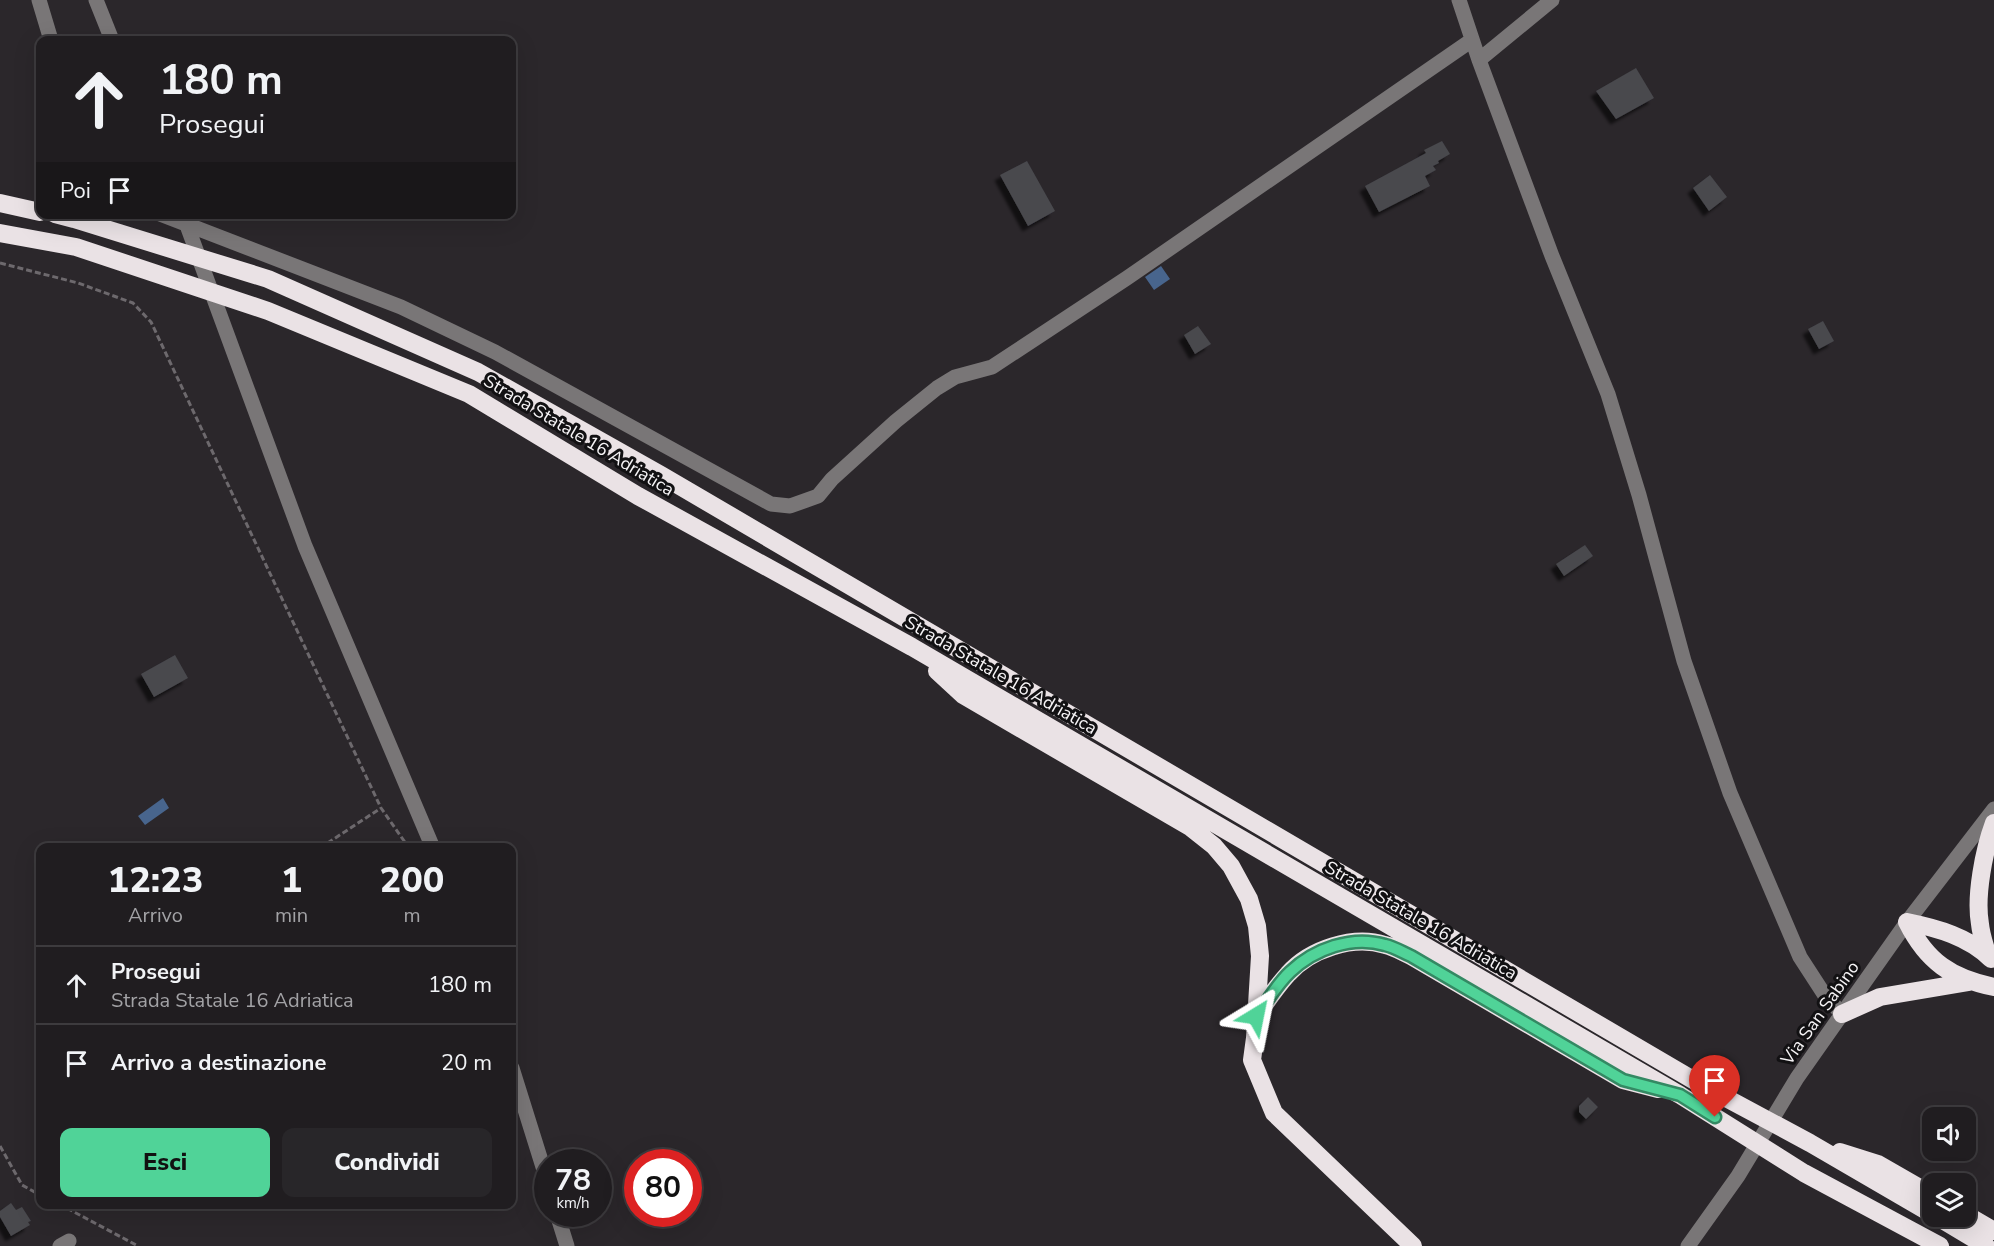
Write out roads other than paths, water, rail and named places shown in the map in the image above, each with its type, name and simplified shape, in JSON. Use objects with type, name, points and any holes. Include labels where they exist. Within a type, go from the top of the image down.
[{"type":"highway","points":[[0,203],[36,211]]},
{"type":"highway","name":"Strada Statale 16 Adriatica","points":[[74,219],[268,279],[478,372],[661,475],[1700,1084],[1810,1143],[1922,1208]]},
{"type":"highway","name":"Strada Statale 16 Adriatica","points":[[0,232],[76,247],[268,311],[469,394],[638,496],[912,647],[1680,1095],[1804,1173],[1940,1246]]},
{"type":"highway","points":[[912,647],[963,695],[1190,827],[1214,846],[1231,866],[1249,899],[1257,926],[1260,956],[1252,1060],[1274,1113],[1413,1246]]},
{"type":"highway","points":[[1991,959],[1979,923],[1981,877],[1994,823]]},
{"type":"highway","points":[[1907,922],[1916,941],[1928,956],[1969,982]]},
{"type":"highway","points":[[1907,922],[1947,933],[1974,944],[1991,959]]},
{"type":"highway","points":[[1256,1016],[1289,972],[1311,956],[1336,945],[1362,942],[1385,945],[1411,956],[1623,1080],[1680,1095]]},
{"type":"highway","points":[[1842,1014],[1880,997],[1969,982],[1994,987]]},
{"type":"highway","points":[[1810,1143],[1878,1164],[1922,1189]]},
{"type":"highway","points":[[1976,1220],[1994,1231]]},
{"type":"highway","name":"Strada Statale 16 Adriatica","points":[[1954,1227],[1986,1246]]},
{"type":"street","points":[[39,0],[50,36]]},
{"type":"street","points":[[96,0],[110,36]]},
{"type":"street","points":[[1459,0],[1552,256],[1608,394],[1639,495],[1683,661],[1731,793],[1800,957],[1824,994],[1842,1014]]},
{"type":"street","points":[[1479,60],[1552,0]]},
{"type":"street","points":[[173,219],[401,307],[495,352],[771,504],[790,506],[818,496],[832,479],[888,428],[937,388],[956,377],[992,367],[1127,278],[1472,40]]},
{"type":"street","points":[[185,219],[306,546],[431,843]]},
{"type":"street","name":"Via San Sabino","points":[[1688,1246],[1738,1176],[1797,1078],[1907,922],[1994,809]]},
{"type":"street","points":[[516,1081],[537,1149]]},
{"type":"street","points":[[561,1227],[567,1246]]},
{"type":"water","points":[[1161,266],[1170,279],[1154,290],[1145,277]]},
{"type":"water","points":[[163,798],[169,808],[145,825],[138,816]]}]
